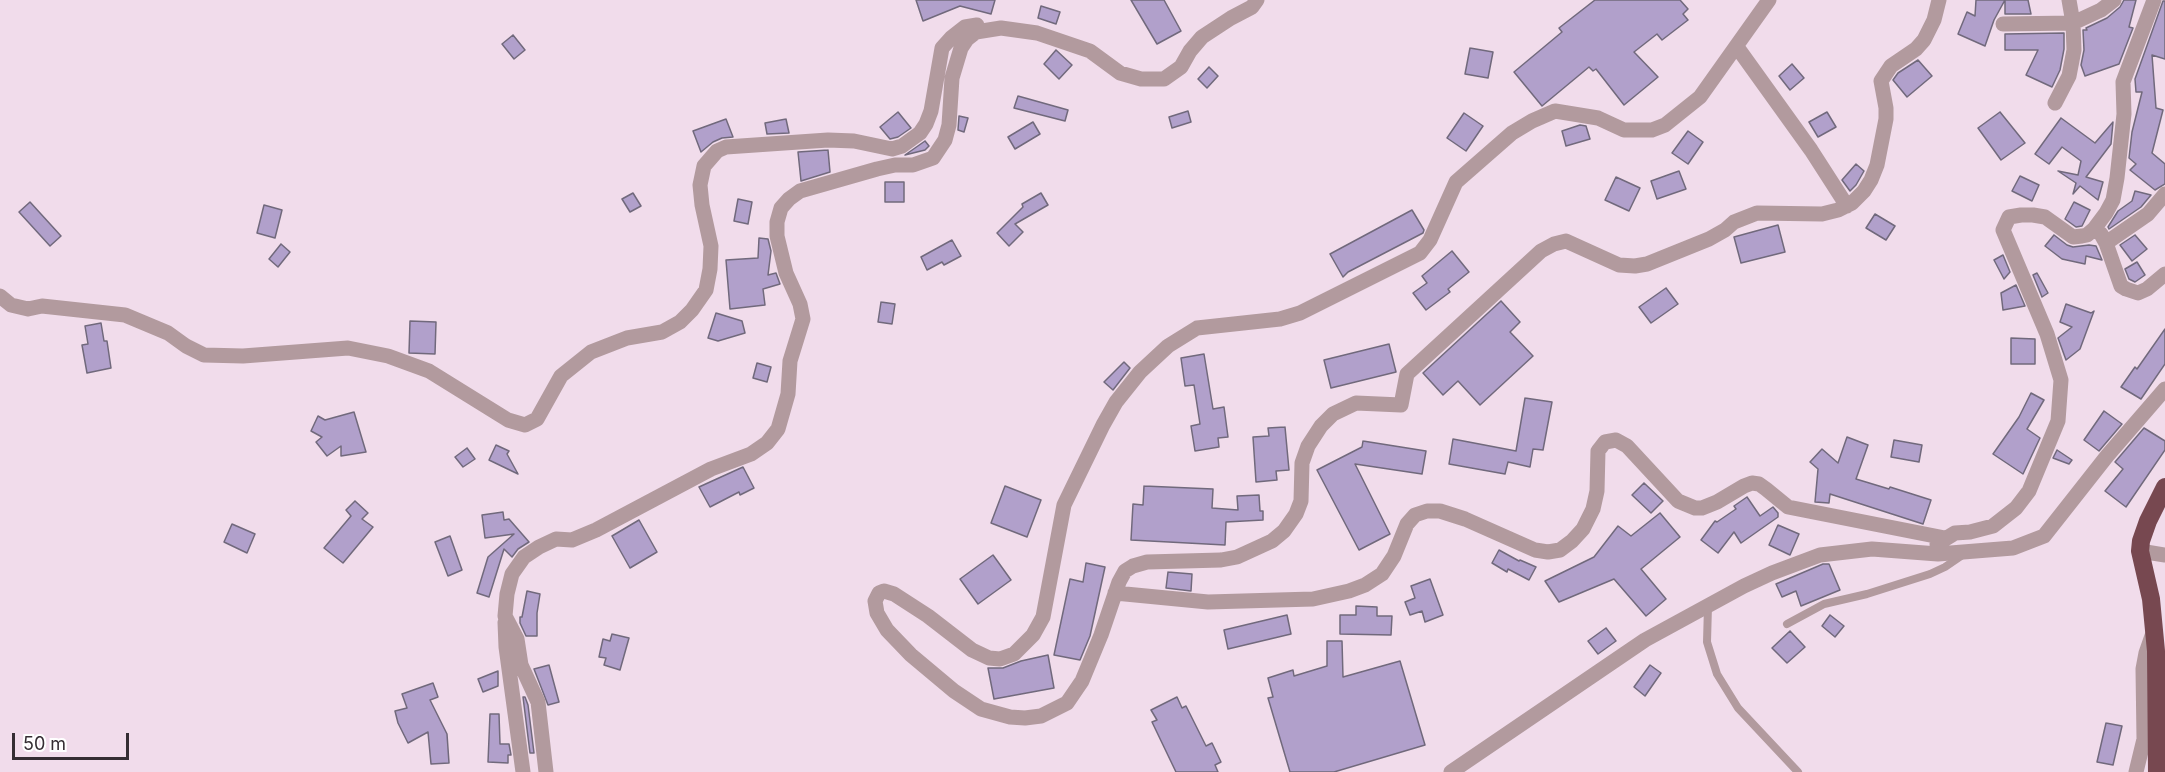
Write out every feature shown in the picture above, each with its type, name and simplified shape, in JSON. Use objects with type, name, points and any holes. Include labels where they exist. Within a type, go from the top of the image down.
[{"type":"highway","points":[[2157,772],[2156,651],[2151,599],[2140,551],[2148,521],[2165,487]]},
{"type":"street","points":[[0,296],[11,305],[28,309],[42,306],[125,315],[168,333],[204,355],[243,356],[348,348],[388,356],[429,371],[508,420],[525,425],[537,419],[561,376],[591,352],[627,338],[662,332],[680,322],[692,310],[706,290],[710,269],[711,246],[700,185],[704,166],[717,151],[726,147],[828,140],[854,141],[892,148],[902,146],[920,133],[926,124],[931,111],[942,48],[965,27],[977,24],[1037,33],[1090,51],[1120,73],[1141,79],[1164,79],[1180,67],[1202,37],[1252,7],[1257,0]]},
{"type":"street","points":[[1769,0],[1700,97],[1665,125],[1652,130],[1624,130],[1598,118],[1555,111],[1512,133],[1456,182],[1430,240],[1420,253],[1300,313],[1280,319],[1197,328],[1168,346],[1140,372],[1116,402],[1103,425],[1064,505],[1043,616],[1033,635],[1014,654],[1000,659],[989,658],[972,650],[894,594],[884,591],[879,593],[875,601],[877,614],[887,630],[911,655],[954,691],[981,709],[1010,717],[1025,718],[1041,716],[1067,703],[1076,692],[1125,571],[1133,566],[1165,561],[1221,560],[1237,557],[1255,550],[1284,531],[1296,514],[1301,501],[1302,463],[1308,446],[1321,426],[1333,414],[1356,403],[1401,405],[1407,374],[1541,250],[1566,241],[1619,265],[1635,266],[1647,264],[1709,239],[1734,222],[1757,213],[1822,214],[1847,206],[1864,191],[1877,165],[1886,119],[1881,81],[1884,74],[1924,40],[1934,20],[1939,0]]},
{"type":"street","points":[[2055,103],[2069,76],[2074,50],[2073,22],[2068,0]]},
{"type":"street","points":[[2003,24],[2073,22],[2101,10],[2114,0]]},
{"type":"street","points":[[1924,553],[1955,533],[1993,526],[2016,508],[2029,491],[2058,421],[2061,380],[2048,334],[2003,230],[2009,217],[2021,215],[2044,217],[2073,237],[2087,235],[2094,230],[2113,200],[2124,114],[2123,82],[2154,0]]},
{"type":"street","points":[[523,772],[506,647],[505,616],[512,574],[524,557],[539,547],[556,539],[572,540],[596,530],[711,469],[751,454],[767,443],[778,429],[786,405],[790,361],[803,319],[800,304],[786,273],[777,236],[777,222],[781,208],[800,191],[877,169],[895,165],[913,165],[933,158],[945,140],[949,125],[952,78],[961,48],[976,32],[1001,28]]},
{"type":"street","points":[[1737,47],[1811,150],[1847,206]]},
{"type":"street","points":[[2106,243],[2148,214],[2165,194]]},
{"type":"street","points":[[2094,230],[2100,231],[2119,280],[2126,289],[2138,292],[2147,289],[2165,274]]},
{"type":"street","points":[[1451,772],[1645,640],[1744,586],[1820,555],[1872,549],[1938,555],[2013,548],[2044,536],[2107,456],[2165,389]]},
{"type":"street","points":[[1116,593],[1208,602],[1313,598],[1349,591],[1365,585],[1382,574],[1394,556],[1407,524],[1415,515],[1427,511],[1440,511],[1465,519],[1535,550],[1548,552],[1560,550],[1583,529],[1593,509],[1597,491],[1598,451],[1605,442],[1616,440],[1627,446],[1678,501],[1695,508],[1702,508],[1717,502],[1752,483],[1759,484],[1788,507],[1945,538]]},
{"type":"street","points":[[2140,551],[2165,555]]},
{"type":"street","points":[[505,616],[517,639],[521,665],[538,702],[546,772]]},
{"type":"street","points":[[2136,772],[2144,739],[2143,669],[2154,630]]},
{"type":"lane","points":[[1787,624],[1824,604],[1867,594],[1930,574],[1968,552]]},
{"type":"lane","points":[[1708,606],[1707,642],[1717,674],[1738,708],[1798,772]]},
{"type":"building","points":[[916,0],[995,0],[991,14],[960,6],[923,21]]},
{"type":"building","points":[[1131,0],[1164,0],[1181,31],[1157,44]]},
{"type":"building","points":[[1595,0],[1680,0],[1688,9],[1683,14],[1688,20],[1662,40],[1657,34],[1634,52],[1658,77],[1624,105],[1596,69],[1593,71],[1589,67],[1542,106],[1514,72],[1562,32],[1559,28]]},
{"type":"building","points":[[1976,0],[2005,0],[1994,20],[1985,46],[1958,34],[1967,12],[1975,16]]},
{"type":"building","points":[[2005,0],[2028,0],[2031,14],[2005,14]]},
{"type":"building","points":[[2124,0],[2136,0],[2129,27],[2133,28],[2119,64],[2085,76],[2081,65],[2084,50],[2083,30],[2107,18],[2120,7]]},
{"type":"building","points":[[2163,1],[2165,1],[2165,59],[2152,55],[2156,108],[2163,110],[2152,153],[2165,164],[2165,184],[2155,190],[2130,170],[2136,164],[2129,158],[2132,132],[2142,92],[2136,92],[2135,79]]},
{"type":"building","points":[[1041,6],[1060,12],[1056,24],[1038,18]]},
{"type":"building","points":[[2064,33],[2060,70],[2052,87],[2026,75],[2038,50],[2005,50],[2005,34]]},
{"type":"building","points":[[513,35],[525,50],[514,59],[502,44]]},
{"type":"building","points":[[1470,48],[1493,52],[1488,78],[1465,74]]},
{"type":"building","points":[[1056,50],[1072,65],[1059,79],[1044,64]]},
{"type":"building","points":[[1918,60],[1932,76],[1907,97],[1893,80],[1898,73]]},
{"type":"building","points":[[1792,64],[1804,78],[1790,90],[1779,76]]},
{"type":"building","points":[[1209,67],[1218,76],[1207,88],[1198,79]]},
{"type":"building","points":[[1018,96],[1068,110],[1065,121],[1014,108]]},
{"type":"building","points":[[1188,111],[1191,122],[1172,128],[1169,117]]},
{"type":"building","points":[[898,112],[911,128],[898,137],[890,139],[880,127]]},
{"type":"building","points":[[1827,112],[1836,127],[1818,137],[1809,122]]},
{"type":"building","points":[[2000,112],[2025,143],[2001,160],[1978,128]]},
{"type":"building","points":[[1464,113],[1483,126],[1466,151],[1447,138]]},
{"type":"building","points":[[959,116],[968,118],[964,132],[958,130]]},
{"type":"building","points":[[2061,118],[2095,143],[2113,122],[2111,144],[2086,177],[2103,182],[2098,200],[2080,186],[2073,194],[2076,183],[2058,171],[2078,175],[2081,161],[2062,147],[2049,164],[2035,154]]},
{"type":"building","points":[[726,119],[733,137],[713,142],[701,152],[693,131]]},
{"type":"building","points":[[786,119],[789,133],[767,134],[765,123]]},
{"type":"building","points":[[1033,122],[1040,134],[1015,149],[1008,137]]},
{"type":"building","points":[[1580,125],[1586,126],[1590,139],[1566,146],[1562,131]]},
{"type":"building","points":[[1688,131],[1703,142],[1688,164],[1672,153]]},
{"type":"building","points":[[925,141],[929,146],[925,150],[905,155]]},
{"type":"building","points":[[828,150],[830,172],[801,181],[798,152]]},
{"type":"building","points":[[1856,164],[1864,171],[1850,191],[1842,180]]},
{"type":"building","points":[[1679,171],[1686,189],[1657,199],[1651,181]]},
{"type":"building","points":[[2020,176],[2039,185],[2032,201],[2012,191]]},
{"type":"building","points":[[1616,177],[1640,188],[1629,211],[1605,200]]},
{"type":"building","points":[[885,182],[904,182],[904,202],[885,202]]},
{"type":"building","points":[[2135,191],[2151,195],[2141,207],[2109,229],[2118,211],[2132,201]]},
{"type":"building","points":[[633,193],[641,206],[630,212],[622,199]]},
{"type":"building","points":[[1041,193],[1048,205],[1015,224],[1023,232],[1009,246],[997,233],[1023,207],[1022,204]]},
{"type":"building","points":[[738,199],[752,202],[748,224],[734,221]]},
{"type":"building","points":[[30,202],[61,236],[50,246],[19,212]]},
{"type":"building","points":[[2074,202],[2090,210],[2082,226],[2076,227],[2065,219]]},
{"type":"building","points":[[264,205],[282,210],[275,238],[257,233]]},
{"type":"building","points":[[1412,210],[1424,230],[1423,233],[1348,272],[1343,277],[1330,254]]},
{"type":"building","points":[[1875,214],[1895,226],[1886,240],[1866,228]]},
{"type":"building","points":[[1778,225],[1785,252],[1741,263],[1734,237]]},
{"type":"building","points":[[2054,235],[2073,247],[2096,246],[2102,260],[2086,256],[2085,264],[2062,259],[2045,246]]},
{"type":"building","points":[[2135,235],[2147,249],[2132,261],[2120,245]]},
{"type":"building","points":[[759,238],[768,239],[771,251],[768,275],[776,273],[780,284],[763,289],[765,305],[730,309],[726,260],[758,258]]},
{"type":"building","points":[[952,240],[961,256],[944,265],[942,262],[927,270],[921,257]]},
{"type":"building","points":[[281,244],[290,252],[278,267],[269,259]]},
{"type":"building","points":[[1452,251],[1469,272],[1448,289],[1450,292],[1426,310],[1413,293],[1427,283],[1422,276]]},
{"type":"building","points":[[2003,255],[2010,272],[2004,279],[1994,260]]},
{"type":"building","points":[[2137,262],[2145,275],[2135,282],[2129,279],[2125,269]]},
{"type":"building","points":[[2037,273],[2048,293],[2042,297],[2033,275]]},
{"type":"building","points":[[2016,285],[2025,306],[2003,310],[2001,293]]},
{"type":"building","points":[[1666,288],[1678,304],[1651,323],[1639,307]]},
{"type":"building","points":[[1501,301],[1520,322],[1510,332],[1533,356],[1480,405],[1458,381],[1443,395],[1423,373]]},
{"type":"building","points":[[881,302],[895,304],[892,324],[878,322]]},
{"type":"building","points":[[2066,304],[2091,313],[2094,311],[2080,349],[2066,360],[2058,338],[2072,327],[2060,322]]},
{"type":"building","points":[[716,313],[742,321],[745,333],[718,341],[708,338]]},
{"type":"building","points":[[410,321],[436,322],[435,354],[409,353]]},
{"type":"building","points":[[101,323],[104,341],[107,341],[111,368],[87,373],[82,345],[88,344],[85,326]]},
{"type":"building","points":[[2165,329],[2165,364],[2141,399],[2121,387],[2135,367],[2137,369]]},
{"type":"building","points":[[2011,338],[2035,339],[2035,364],[2011,364]]},
{"type":"building","points":[[1389,344],[1396,372],[1331,388],[1324,360]]},
{"type":"building","points":[[1204,354],[1213,409],[1224,407],[1228,437],[1218,438],[1219,447],[1195,451],[1191,426],[1200,424],[1194,385],[1185,386],[1181,358]]},
{"type":"building","points":[[1124,362],[1130,368],[1113,390],[1104,382]]},
{"type":"building","points":[[757,363],[771,367],[767,382],[753,378]]},
{"type":"building","points":[[2031,393],[2044,400],[2027,429],[2040,438],[2023,474],[1993,454],[2019,417]]},
{"type":"building","points":[[1525,398],[1552,402],[1543,450],[1533,449],[1530,467],[1508,462],[1505,474],[1449,464],[1453,439],[1516,451]]},
{"type":"building","points":[[2104,411],[2122,424],[2099,451],[2084,440]]},
{"type":"building","points":[[354,412],[366,452],[341,456],[341,446],[327,456],[316,442],[322,437],[311,431],[318,416],[325,420]]},
{"type":"building","points":[[1285,427],[1289,470],[1276,471],[1277,480],[1256,482],[1253,437],[1269,436],[1268,428]]},
{"type":"building","points":[[2144,428],[2165,441],[2165,450],[2126,507],[2105,491],[2123,469],[2115,462]]},
{"type":"building","points":[[1847,437],[1868,445],[1856,479],[1931,500],[1923,524],[1830,494],[1829,503],[1815,502],[1818,469],[1810,462],[1822,449],[1838,463]]},
{"type":"building","points":[[1894,440],[1922,445],[1919,462],[1891,457]]},
{"type":"building","points":[[1363,441],[1426,451],[1422,474],[1355,464],[1390,534],[1359,550],[1317,470],[1362,447]]},
{"type":"building","points":[[496,445],[509,451],[507,454],[518,474],[489,460]]},
{"type":"building","points":[[467,448],[475,459],[463,467],[455,457]]},
{"type":"building","points":[[2057,450],[2072,460],[2069,464],[2053,458]]},
{"type":"building","points":[[743,467],[754,488],[740,495],[739,492],[710,507],[699,487]]},
{"type":"building","points":[[1644,483],[1663,501],[1651,513],[1632,495]]},
{"type":"building","points":[[1005,486],[1041,500],[1027,537],[991,523]]},
{"type":"building","points":[[1144,486],[1213,489],[1212,508],[1238,510],[1237,496],[1259,495],[1263,520],[1226,522],[1225,545],[1131,540],[1133,504],[1143,505]]},
{"type":"building","points":[[1747,497],[1760,516],[1773,507],[1778,517],[1741,543],[1734,532],[1718,553],[1701,540],[1715,521],[1717,522],[1736,509],[1734,506]]},
{"type":"building","points":[[355,501],[368,513],[362,519],[373,527],[343,563],[324,548],[351,516],[346,510]]},
{"type":"building","points":[[503,512],[504,520],[509,519],[529,542],[518,549],[512,557],[504,549],[489,597],[477,593],[488,557],[514,534],[485,538],[482,515]]},
{"type":"building","points":[[1660,513],[1680,537],[1641,569],[1666,599],[1646,616],[1614,579],[1559,602],[1545,581],[1594,557],[1618,526],[1631,536]]},
{"type":"building","points":[[639,520],[657,552],[630,568],[612,536]]},
{"type":"building","points":[[232,524],[255,534],[247,553],[224,542]]},
{"type":"building","points":[[1778,525],[1799,534],[1790,555],[1769,545]]},
{"type":"building","points":[[450,536],[462,570],[448,576],[435,542]]},
{"type":"building","points":[[1499,550],[1536,567],[1529,580],[1508,569],[1507,572],[1492,563]]},
{"type":"building","points":[[993,555],[1011,580],[978,604],[960,579]]},
{"type":"building","points":[[1086,563],[1105,567],[1090,636],[1080,660],[1054,655],[1070,579],[1083,582]]},
{"type":"building","points":[[1823,564],[1829,564],[1840,590],[1801,606],[1796,591],[1782,597],[1776,584]]},
{"type":"building","points":[[1168,572],[1192,574],[1191,591],[1166,588]]},
{"type":"building","points":[[1430,579],[1443,615],[1425,622],[1422,611],[1410,615],[1405,602],[1415,598],[1411,586]]},
{"type":"building","points":[[527,591],[540,594],[537,636],[526,636],[520,623]]},
{"type":"building","points":[[1356,606],[1377,607],[1377,616],[1392,616],[1391,635],[1340,634],[1340,615],[1356,615]]},
{"type":"building","points":[[1287,615],[1291,634],[1228,649],[1224,630]]},
{"type":"building","points":[[1830,615],[1844,626],[1835,637],[1822,626]]},
{"type":"building","points":[[1606,628],[1616,641],[1598,654],[1588,641]]},
{"type":"building","points":[[1790,631],[1805,647],[1787,663],[1772,648]]},
{"type":"building","points":[[612,634],[629,638],[620,670],[604,665],[606,658],[599,657],[603,639],[610,641]]},
{"type":"building","points":[[1327,641],[1342,641],[1343,677],[1400,661],[1425,745],[1334,772],[1290,772],[1268,698],[1273,697],[1268,678],[1293,670],[1294,676],[1327,666]]},
{"type":"building","points":[[1048,655],[1054,688],[994,699],[988,668],[1003,668]]},
{"type":"building","points":[[549,665],[559,702],[548,705],[534,669]]},
{"type":"building","points":[[1650,665],[1661,673],[1645,696],[1634,687]]},
{"type":"building","points":[[498,671],[498,686],[483,692],[478,679]]},
{"type":"building","points":[[433,683],[438,697],[430,700],[447,734],[449,763],[431,764],[428,732],[408,743],[395,711],[407,708],[402,694]]},
{"type":"building","points":[[523,697],[528,705],[534,753],[530,753]]},
{"type":"building","points":[[1177,697],[1182,708],[1186,706],[1206,746],[1212,743],[1221,762],[1215,765],[1218,772],[1176,772],[1152,722],[1157,720],[1151,710]]},
{"type":"building","points":[[490,714],[499,714],[500,744],[509,744],[511,755],[508,755],[508,763],[488,762]]},
{"type":"building","points":[[2106,723],[2122,726],[2113,765],[2097,762]]}]
